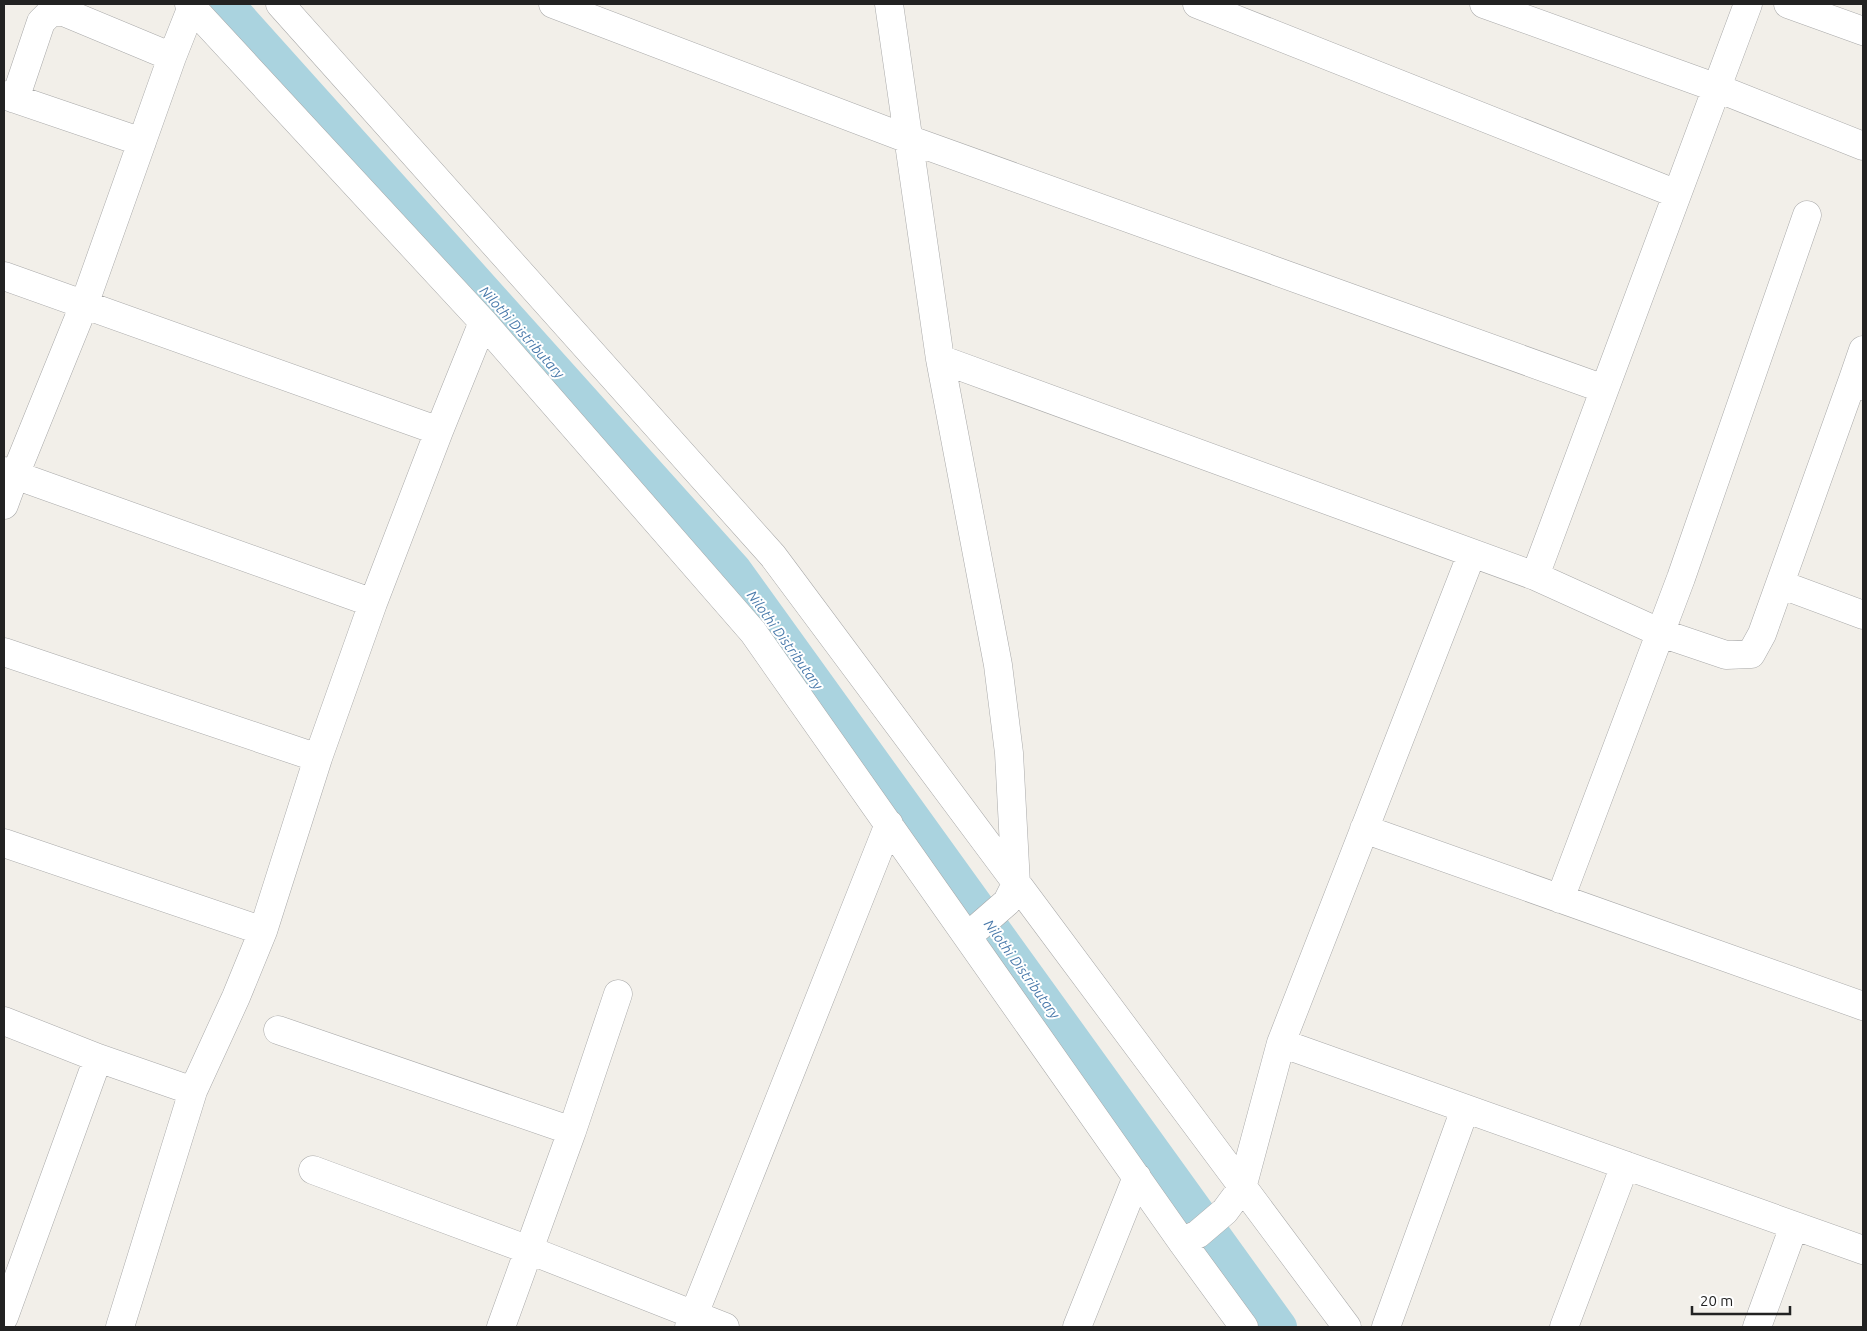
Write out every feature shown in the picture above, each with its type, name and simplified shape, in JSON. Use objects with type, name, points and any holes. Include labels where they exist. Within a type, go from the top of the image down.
[{"type":"street","points":[[280,4],[772,556],[1011,893],[1242,1188],[1347,1327]]},
{"type":"street","points":[[554,4],[908,140],[1604,389]]},
{"type":"street","points":[[889,4],[940,359],[998,665],[1009,753],[1011,893],[973,931]]},
{"type":"street","points":[[1197,4],[1677,194]]},
{"type":"street","points":[[1484,4],[1717,88],[1863,146]]},
{"type":"street","points":[[1535,576],[1748,4]]},
{"type":"street","points":[[1788,4],[1863,31]]},
{"type":"street","points":[[4,505],[9,473],[84,305],[191,5],[484,322],[753,632],[889,824],[973,931],[1137,1177],[1190,1238],[1244,1327]]},
{"type":"street","points":[[142,142],[10,97],[41,22],[51,12],[64,12],[172,57]]},
{"type":"street","points":[[1560,899],[1661,633],[1807,215]]},
{"type":"street","points":[[4,276],[439,432]]},
{"type":"street","points":[[120,1327],[193,1091],[236,997],[263,931],[318,758],[373,603],[484,322]]},
{"type":"street","points":[[940,359],[1535,576],[1661,633],[1726,655],[1751,654],[1762,634],[1858,384],[1863,350]]},
{"type":"street","points":[[9,473],[373,603]]},
{"type":"street","points":[[1190,1238],[1224,1211],[1242,1188],[1281,1043],[1472,553]]},
{"type":"street","points":[[1780,584],[1863,615]]},
{"type":"street","points":[[4,652],[318,758]]},
{"type":"street","points":[[692,1321],[889,824]]},
{"type":"street","points":[[1364,829],[1863,1006]]},
{"type":"street","points":[[4,843],[263,931]]},
{"type":"street","points":[[501,1327],[572,1131],[618,994]]},
{"type":"street","points":[[4,1021],[98,1058],[193,1091]]},
{"type":"street","points":[[278,1030],[572,1131]]},
{"type":"street","points":[[1281,1043],[1863,1250]]},
{"type":"street","points":[[4,1317],[98,1058]]},
{"type":"street","points":[[1386,1327],[1465,1108]]},
{"type":"street","points":[[1564,1327],[1625,1165]]},
{"type":"street","points":[[313,1170],[530,1250],[692,1321],[725,1327]]},
{"type":"street","points":[[1077,1327],[1137,1177]]},
{"type":"street","points":[[1757,1327],[1794,1226]]},
{"type":"waterway","name":"Nilothi Distributary","points":[[227,4],[734,569],[1280,1327]]}]
